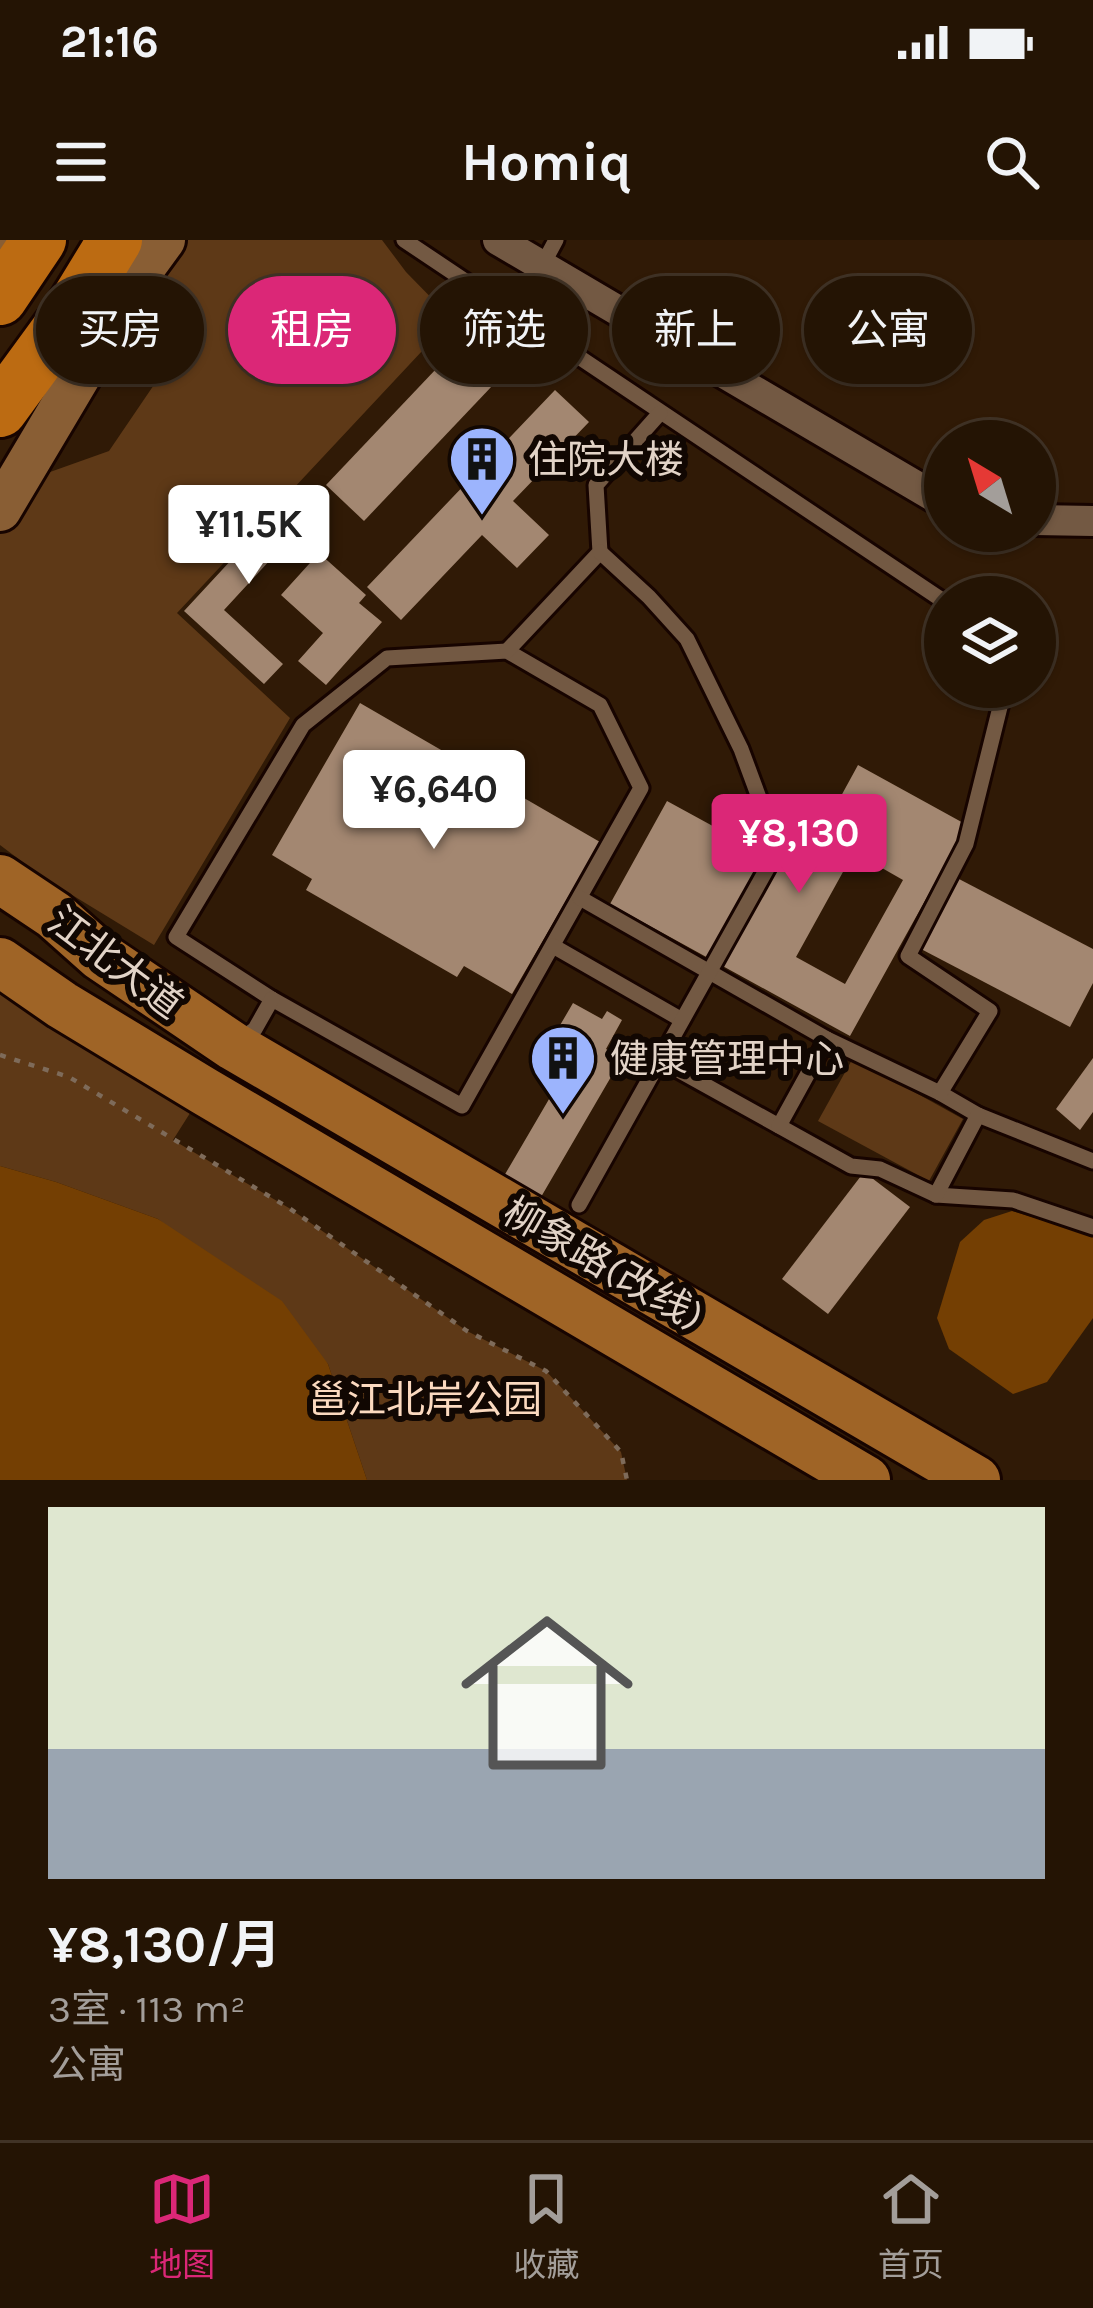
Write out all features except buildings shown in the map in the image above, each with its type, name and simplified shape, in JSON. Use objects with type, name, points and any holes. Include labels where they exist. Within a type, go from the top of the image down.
[{"type":"highway","points":[[0,298],[39,240]]},
{"type":"highway","points":[[0,410],[68,317],[116,240]]},
{"type":"main road","points":[[0,443],[136,240]]},
{"type":"main road","points":[[0,510],[164,240]]},
{"type":"main road","name":"江北大道","points":[[0,880],[54,915],[100,956],[232,1046]]},
{"type":"main road","points":[[62,1005],[74,1007],[94,997],[100,956]]},
{"type":"main road","name":"江北大道","points":[[0,962],[204,1091]]},
{"type":"main road","name":"柳象路(改线)","points":[[232,1046],[976,1480]]},
{"type":"main road","name":"柳象路(改线)","points":[[204,1091],[866,1480]]},
{"type":"street","points":[[498,240],[549,253],[924,490]]},
{"type":"street","points":[[1056,520],[1093,521]]},
{"type":"street","points":[[318,1156],[346,1112]]},
{"type":"lane","points":[[404,240],[924,588]]},
{"type":"lane","points":[[579,1204],[778,849],[741,749],[687,639],[600,552],[596,484],[661,413]]},
{"type":"lane","points":[[507,651],[600,552]]},
{"type":"lane","points":[[507,651],[600,705],[641,788],[462,1106],[272,999],[176,937],[304,724],[386,658],[507,651]]},
{"type":"lane","points":[[940,1093],[990,1011],[908,956],[966,844],[1000,708]]},
{"type":"lane","points":[[580,898],[827,1039],[978,1115],[1093,1161]]},
{"type":"lane","points":[[553,946],[682,1020]]},
{"type":"lane","points":[[232,1046],[255,1029],[272,999]]},
{"type":"lane","points":[[779,1126],[827,1039]]},
{"type":"lane","points":[[660,1060],[851,1166],[880,1169],[936,1196],[1013,1200],[1093,1227]]},
{"type":"lane","points":[[936,1196],[978,1115]]},
{"type":"path","points":[[0,1055],[69,1077],[289,1208],[467,1331],[547,1371],[622,1452],[626,1480]]},
{"type":"green space","points":[[188,240],[382,240],[420,286],[420,353],[396,379],[396,276],[228,276],[228,384],[391,384],[177,613],[290,718],[154,945],[41,876],[0,845],[0,518],[22,482],[109,451],[155,384],[204,384],[204,276],[158,276]]},
{"type":"green space","name":"邕江北岸公园","points":[[0,962],[204,1091],[173,1140],[289,1208],[467,1331],[546,1371],[621,1452],[627,1480],[367,1480],[328,1364],[158,1219],[0,1166]]},
{"type":"green space","points":[[853,1058],[963,1119],[929,1181],[818,1121]]},
{"type":"shaded area","points":[[0,1166],[158,1219],[282,1301],[328,1364],[367,1480],[0,1480]]},
{"type":"shaded area","points":[[1012,1211],[1093,1235],[1093,1318],[1047,1382],[1013,1394],[949,1349],[937,1318],[960,1242],[984,1220]]},
{"type":"place","name":"住院大楼","points":[[482,518]]},
{"type":"place","name":"健康管理中心","points":[[563,1117]]}]
